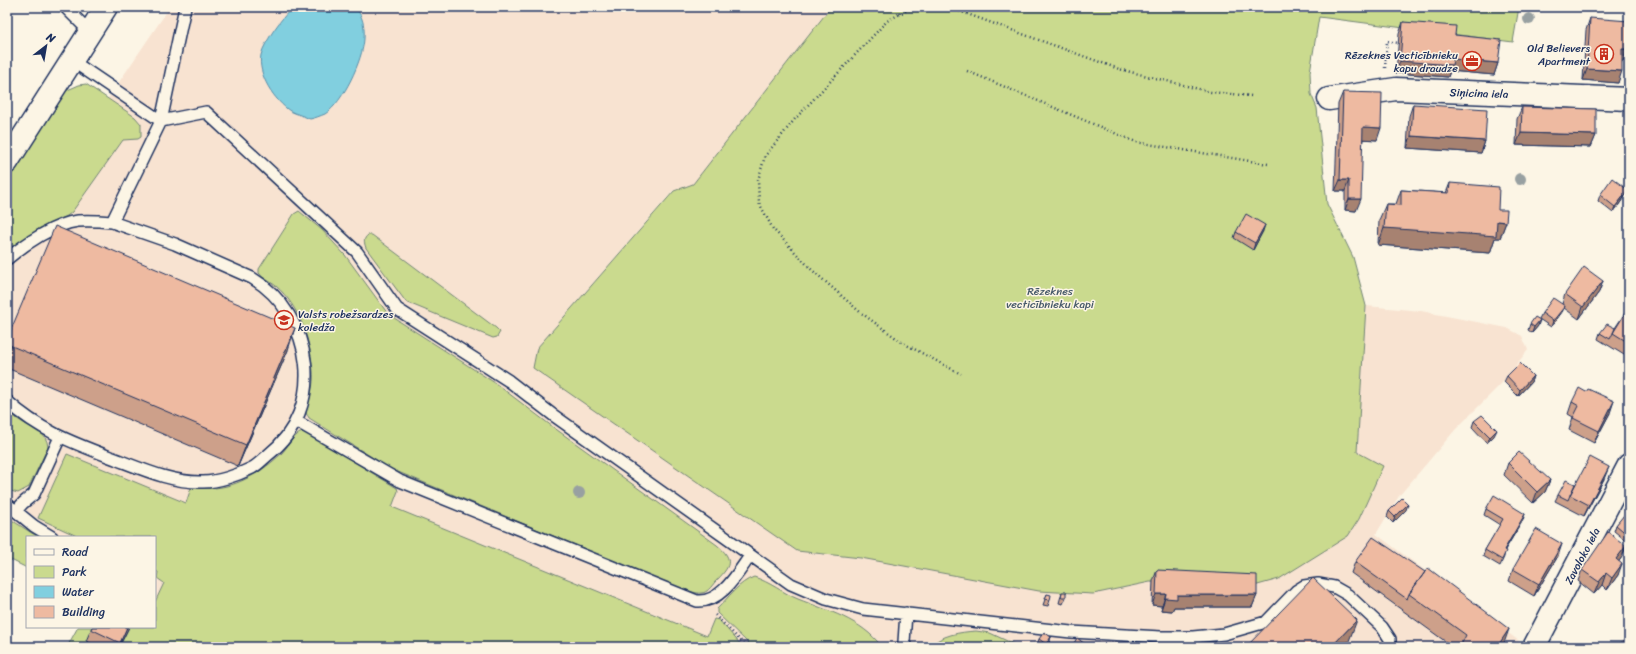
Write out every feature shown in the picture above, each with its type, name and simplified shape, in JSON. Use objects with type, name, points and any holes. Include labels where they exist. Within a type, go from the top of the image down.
[{"type":"street","points":[[7,162],[106,7]]},
{"type":"street","name":"Siņicina iela","points":[[1329,99],[1396,89],[1629,99]]},
{"type":"street","name":"Zavoloko iela","points":[[1534,647],[1629,465]]},
{"type":"lane","points":[[65,7],[90,32]]},
{"type":"lane","points":[[112,222],[161,120],[185,7]]},
{"type":"lane","points":[[71,60],[161,120],[206,112],[357,252],[397,309],[509,380],[553,414],[791,584],[826,599],[863,609],[1071,632],[1161,637],[1193,637],[1224,634],[1266,622],[1304,586],[1318,584],[1334,587],[1348,595],[1382,627],[1390,639],[1390,647]]},
{"type":"lane","points":[[7,259],[46,232],[76,221],[94,220],[112,222],[175,244],[252,278],[264,285],[280,301],[296,327],[306,357],[307,378],[303,400],[296,421],[279,447],[253,468],[229,477],[203,482],[174,479],[141,469],[60,437],[21,414],[7,401]]},
{"type":"lane","points":[[296,421],[400,481],[697,602],[704,602],[712,599],[726,587],[750,556]]},
{"type":"lane","points":[[16,511],[34,494],[60,437]]},
{"type":"lane","points":[[7,504],[34,526],[50,536]]},
{"type":"lane","points":[[906,613],[906,647]]},
{"type":"path","points":[[914,7],[886,21],[800,113],[765,156],[758,180],[759,203],[773,229],[811,269],[860,312],[903,343],[961,374]]},
{"type":"path","points":[[948,7],[1120,69],[1211,92],[1252,96]]},
{"type":"path","points":[[1385,72],[1387,41],[1398,43]]},
{"type":"path","points":[[967,71],[1136,142],[1268,164]]},
{"type":"path","points":[[704,602],[706,609],[718,617],[747,647]]},
{"type":"shaded area","name":"Valsts robežsardzes koledža","points":[[170,7],[831,7],[693,184],[673,191],[537,348],[797,551],[861,558],[1093,594],[1150,582],[1254,586],[1357,452],[1366,306],[1421,311],[1507,328],[1522,336],[1528,350],[1502,383],[1455,430],[1399,496],[1376,534],[1519,641],[1516,647],[67,647],[77,628],[156,628],[156,536],[26,536],[26,568],[7,558],[7,247]]},
{"type":"green space","name":"Rēzeknes vecticībnieku kapi","points":[[831,7],[1519,7],[1513,42],[1319,17],[1310,72],[1311,94],[1317,108],[1327,204],[1353,257],[1366,306],[1357,452],[1383,466],[1359,519],[1348,536],[1279,579],[1254,586],[1150,582],[1093,594],[1039,591],[861,558],[797,551],[533,368],[537,348],[674,191],[693,184]]},
{"type":"green space","points":[[86,84],[135,117],[141,124],[141,137],[138,139],[123,140],[72,212],[67,216],[40,228],[7,252],[7,182],[63,92],[79,85]]},
{"type":"green space","points":[[299,211],[322,230],[345,255],[388,314],[495,383],[553,427],[723,550],[728,559],[727,568],[710,588],[703,593],[699,593],[679,588],[391,469],[309,418],[306,411],[310,400],[313,374],[312,359],[306,336],[297,314],[284,294],[259,273],[259,269],[294,214]]},
{"type":"green space","points":[[368,235],[372,235],[496,328],[500,332],[497,337],[493,338],[406,302],[366,248],[364,241]]},
{"type":"green space","points":[[7,411],[20,421],[42,434],[48,447],[29,487],[18,493],[7,490]]},
{"type":"green space","points":[[302,432],[308,434],[397,488],[398,491],[392,507],[707,636],[714,619],[719,620],[743,647],[67,647],[77,628],[156,628],[156,600],[164,583],[157,578],[156,536],[77,536],[38,518],[67,454],[186,503],[191,488],[222,487],[232,485],[250,477],[281,454]]},
{"type":"green space","points":[[7,514],[13,521],[36,536],[26,536],[26,568],[7,558]]},
{"type":"green space","points":[[754,577],[792,597],[832,612],[854,623],[874,637],[882,647],[751,647],[717,613],[717,609],[739,586]]},
{"type":"green space","points":[[976,631],[990,633],[1020,647],[929,647],[945,637],[957,633]]},
{"type":"water","points":[[294,7],[355,7],[362,18],[364,26],[363,48],[351,80],[339,100],[332,108],[325,114],[316,118],[310,119],[284,107],[268,87],[264,79],[260,63],[262,52],[272,33],[279,22]]},
{"type":"building","name":"Old Believers Apartment","points":[[1590,18],[1629,21],[1628,49],[1622,49],[1622,71],[1587,69]]},
{"type":"building","points":[[1403,22],[1456,26],[1455,35],[1501,40],[1498,63],[1453,59],[1452,65],[1400,61]]},
{"type":"building","points":[[1343,92],[1382,93],[1381,128],[1363,127],[1361,199],[1349,199],[1349,180],[1340,180]]},
{"type":"building","points":[[1413,104],[1487,109],[1485,141],[1411,136]]},
{"type":"building","points":[[1522,107],[1596,109],[1596,135],[1521,133]]},
{"type":"building","points":[[1612,178],[1628,190],[1615,207],[1600,195]]},
{"type":"building","points":[[1450,183],[1499,187],[1498,210],[1507,210],[1506,222],[1497,221],[1496,236],[1384,228],[1386,204],[1401,205],[1401,190],[1449,193]]},
{"type":"building","points":[[1246,214],[1265,225],[1255,243],[1236,232]]},
{"type":"building","points":[[55,226],[295,328],[246,445],[7,344],[7,339]]},
{"type":"building","points":[[1584,267],[1603,281],[1583,307],[1565,294]]},
{"type":"building","points":[[1553,298],[1565,306],[1553,321],[1542,313]]},
{"type":"building","points":[[1629,307],[1629,343],[1613,333]]},
{"type":"building","points":[[1535,317],[1540,320],[1534,327],[1530,324]]},
{"type":"building","points":[[1607,324],[1615,328],[1610,339],[1600,333]]},
{"type":"building","points":[[1520,363],[1533,376],[1520,390],[1507,376]]},
{"type":"building","points":[[1579,388],[1586,392],[1588,389],[1614,401],[1599,431],[1573,418],[1579,406],[1572,402]]},
{"type":"building","points":[[1482,415],[1497,430],[1490,437],[1474,421]]},
{"type":"building","points":[[1519,452],[1550,480],[1537,492],[1508,463]]},
{"type":"building","points":[[1590,457],[1609,467],[1589,505],[1570,495]]},
{"type":"building","points":[[1566,480],[1575,484],[1568,500],[1558,495]]},
{"type":"building","points":[[1494,495],[1525,514],[1504,550],[1506,551],[1502,560],[1485,550],[1503,519],[1486,509]]},
{"type":"building","points":[[1402,498],[1408,504],[1395,517],[1389,511]]},
{"type":"building","points":[[1628,510],[1629,511],[1629,536],[1616,525]]},
{"type":"building","points":[[1536,529],[1562,544],[1539,584],[1513,569]]},
{"type":"building","points":[[1608,532],[1626,546],[1616,559],[1622,564],[1612,578],[1606,573],[1599,582],[1582,570]]},
{"type":"building","points":[[1373,537],[1425,572],[1407,599],[1355,562]]},
{"type":"building","points":[[1428,568],[1509,629],[1497,647],[1460,647],[1466,635],[1409,594]]},
{"type":"building","points":[[1157,570],[1257,575],[1257,595],[1177,595],[1177,599],[1165,598],[1166,594],[1156,594]]},
{"type":"building","points":[[1313,578],[1357,620],[1331,647],[1246,647]]},
{"type":"building","points":[[1062,592],[1066,592],[1066,597],[1061,597]]},
{"type":"building","points":[[1047,594],[1051,595],[1050,600],[1045,599]]},
{"type":"building","points":[[92,628],[127,628],[120,643]]},
{"type":"building","points":[[1044,632],[1051,637],[1046,644],[1039,639]]},
{"type":"building","points":[[1629,636],[1629,647],[1616,647]]},
{"type":"building","points":[[1077,638],[1085,644],[1083,647],[1076,647],[1073,645]]},
{"type":"place","name":"Old Believers Apartment","points":[[1604,54]]},
{"type":"place","name":"Rēzeknes Vecticībnieku kapu draudze","points":[[1472,61]]},
{"type":"place","name":"Valsts robežsardzes koledža","points":[[284,320]]}]
